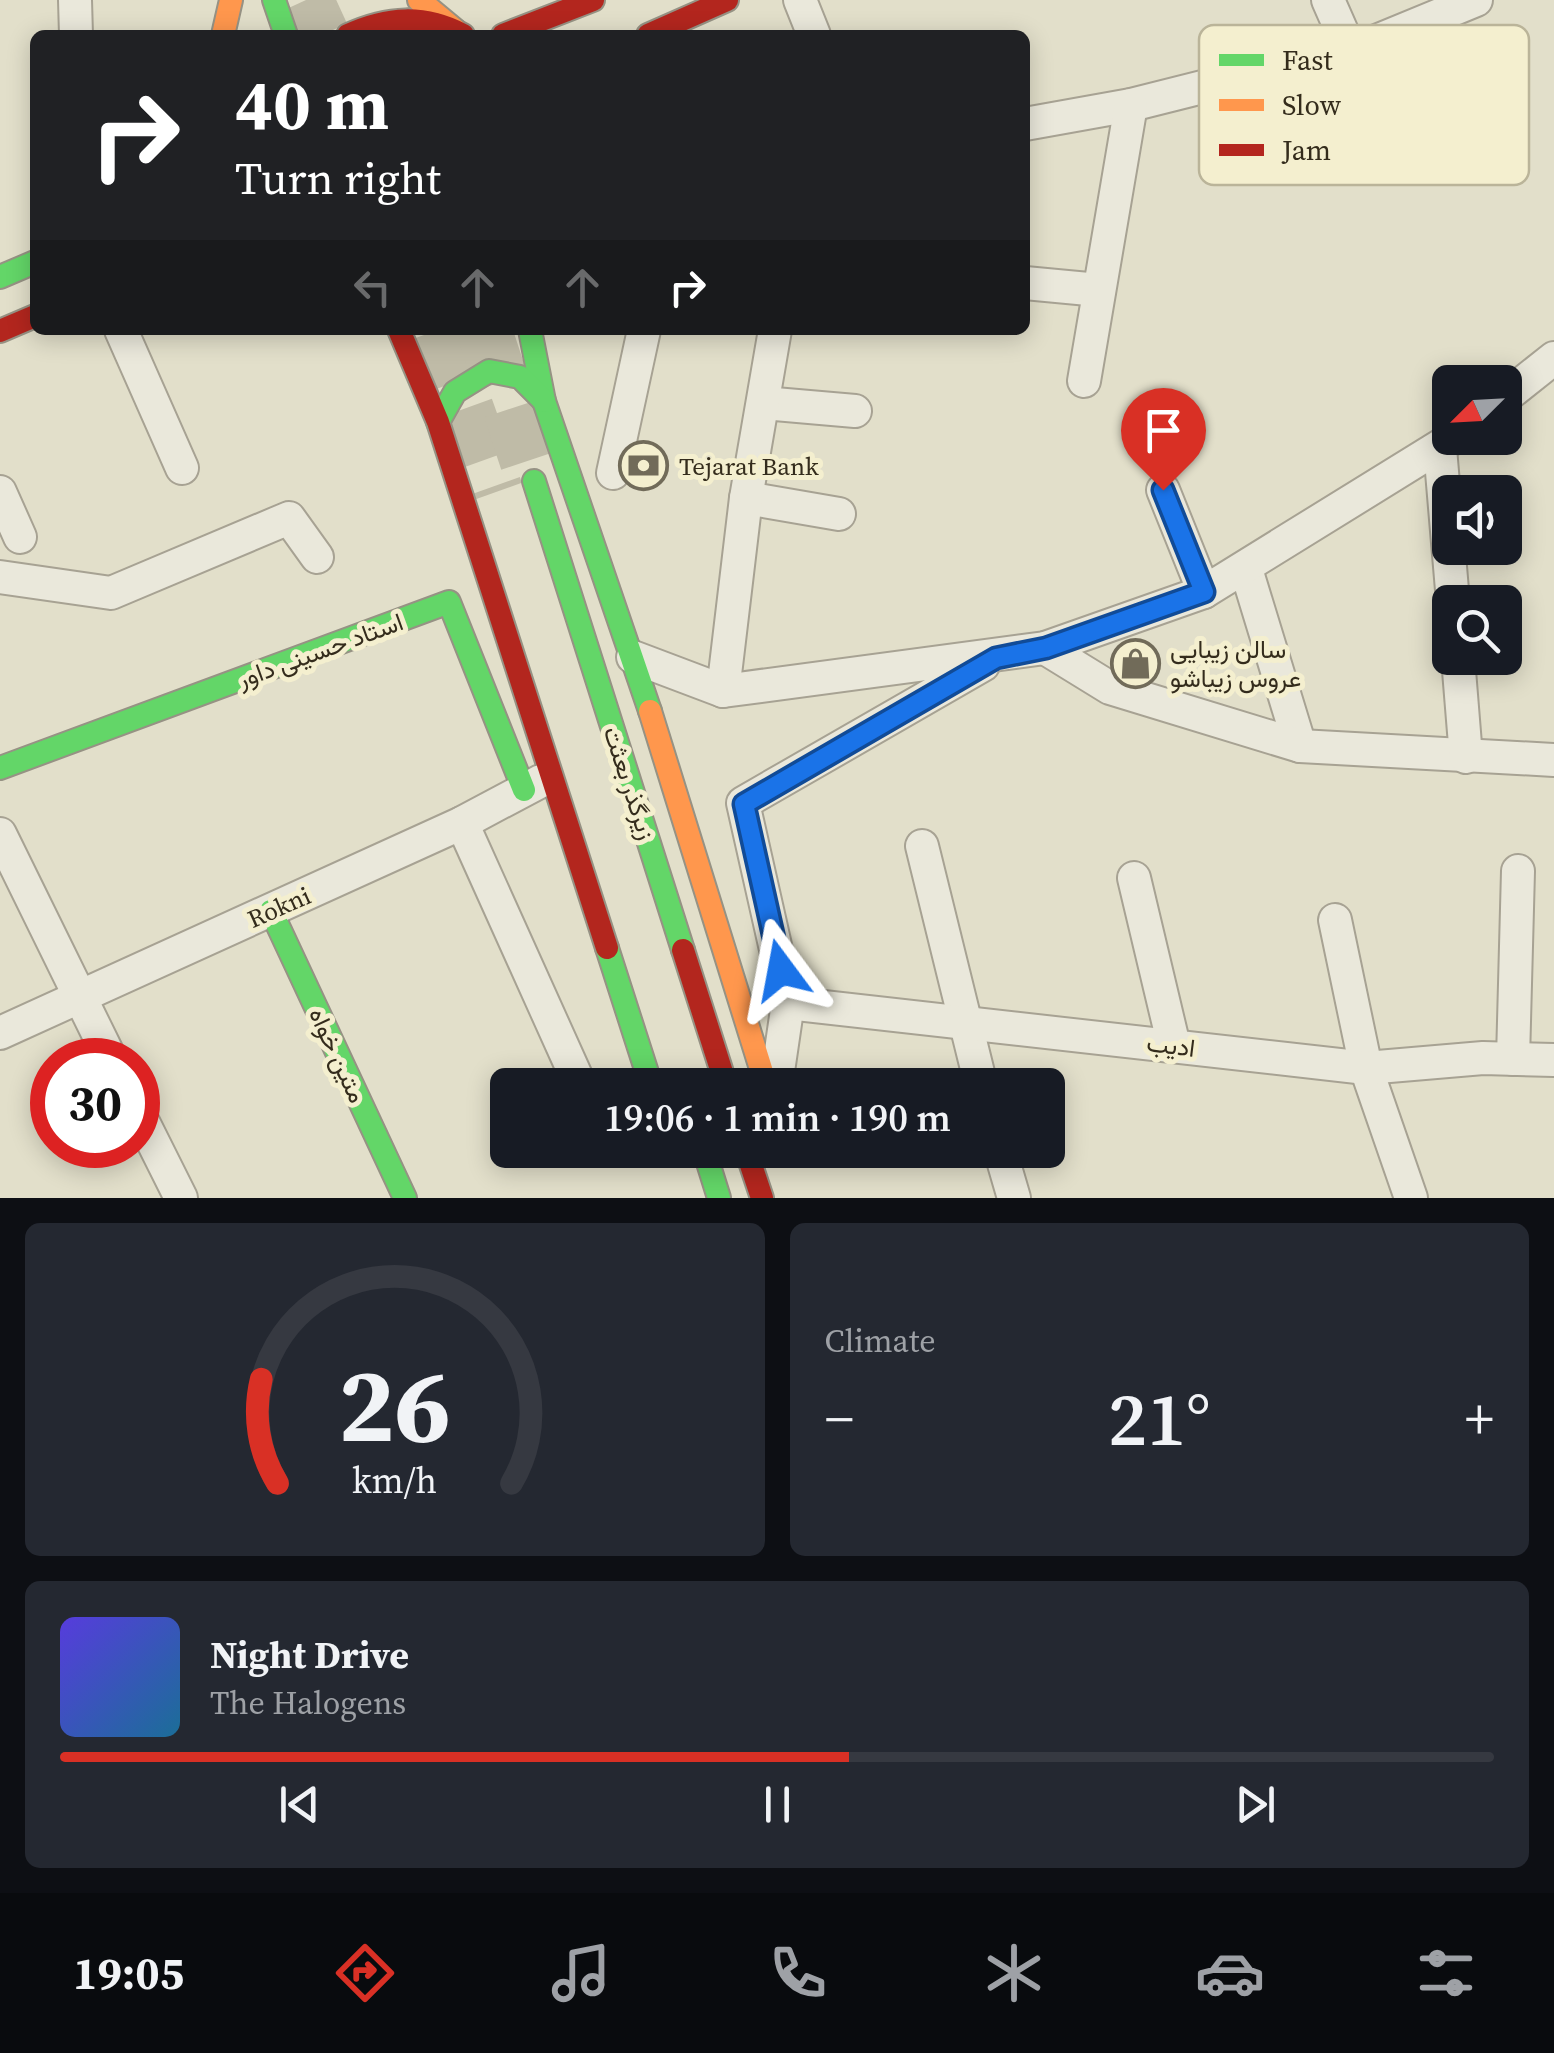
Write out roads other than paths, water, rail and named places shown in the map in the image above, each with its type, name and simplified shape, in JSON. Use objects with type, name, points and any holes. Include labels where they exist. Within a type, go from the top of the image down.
[{"type":"main road","points":[[224,30],[231,0]]},
{"type":"main road","points":[[274,0],[284,30]]},
{"type":"main road","points":[[419,0],[456,30]]},
{"type":"main road","points":[[515,30],[593,0]]},
{"type":"main road","points":[[659,30],[727,0]]},
{"type":"main road","points":[[359,30],[405,18],[451,30]]},
{"type":"main road","points":[[0,277],[30,264]]},
{"type":"main road","points":[[0,332],[30,318]]},
{"type":"main road","points":[[400,335],[438,422],[646,1068]]},
{"type":"main road","points":[[532,335],[555,395],[564,448],[761,1068]]},
{"type":"main road","points":[[438,422],[456,392],[489,371],[511,372],[555,395]]},
{"type":"main road","name":"زیرگذر بعثت","points":[[534,481],[721,1068]]},
{"type":"main road","name":"استاد حسینی داور","points":[[0,768],[449,602],[524,790]]},
{"type":"main road","name":"متین خواه","points":[[271,911],[405,1198]]},
{"type":"main road","points":[[710,1168],[719,1198]]},
{"type":"main road","points":[[752,1168],[762,1198]]},
{"type":"street","points":[[75,0],[76,30]]},
{"type":"street","points":[[800,0],[812,30]]},
{"type":"street","points":[[1328,0],[1339,25]]},
{"type":"street","points":[[1413,25],[1476,0]]},
{"type":"street","points":[[1030,123],[1199,88]]},
{"type":"street","points":[[1084,380],[1131,105]]},
{"type":"street","points":[[1030,283],[1099,290]]},
{"type":"street","points":[[123,335],[182,468]]},
{"type":"street","points":[[613,473],[643,335]]},
{"type":"street","points":[[723,691],[746,498],[774,335]]},
{"type":"street","points":[[1522,383],[1554,358]]},
{"type":"street","points":[[763,403],[855,411]]},
{"type":"street","points":[[633,657],[723,691],[996,658],[1046,648],[1204,592],[1246,570],[1432,452]]},
{"type":"street","points":[[1447,455],[1452,585]]},
{"type":"street","points":[[1163,490],[1204,592]]},
{"type":"street","points":[[0,492],[20,537]]},
{"type":"street","points":[[746,498],[838,514]]},
{"type":"street","points":[[0,578],[111,593],[288,518],[317,557]]},
{"type":"street","points":[[1246,570],[1300,746]]},
{"type":"street","points":[[1046,648],[1110,688],[1300,746],[1554,760]]},
{"type":"street","points":[[778,1068],[788,1003],[744,804],[996,658]]},
{"type":"street","points":[[1459,675],[1466,757]]},
{"type":"street","name":"Rokni","points":[[0,1033],[462,823],[554,774]]},
{"type":"street","points":[[462,823],[572,1068]]},
{"type":"street","points":[[0,834],[100,1038]]},
{"type":"street","points":[[922,846],[976,1068]]},
{"type":"street","points":[[1513,1059],[1518,871]]},
{"type":"street","points":[[1134,878],[1174,1046]]},
{"type":"street","points":[[1335,920],[1366,1068],[1411,1198]]},
{"type":"street","name":"ادیب","points":[[788,1003],[1366,1068],[1554,1060]]},
{"type":"street","points":[[160,1156],[181,1198]]},
{"type":"street","points":[[1005,1168],[1014,1198]]},
{"type":"tunnel","points":[[306,0],[320,30]]},
{"type":"tunnel","points":[[440,335],[496,492]]},
{"type":"tunnel","points":[[486,335],[534,481]]},
{"type":"place","name":"Tejarat Bank","points":[[644,466]]},
{"type":"place","name":"سالن زیبایی عروس زیباشو","points":[[1135,663]]}]
